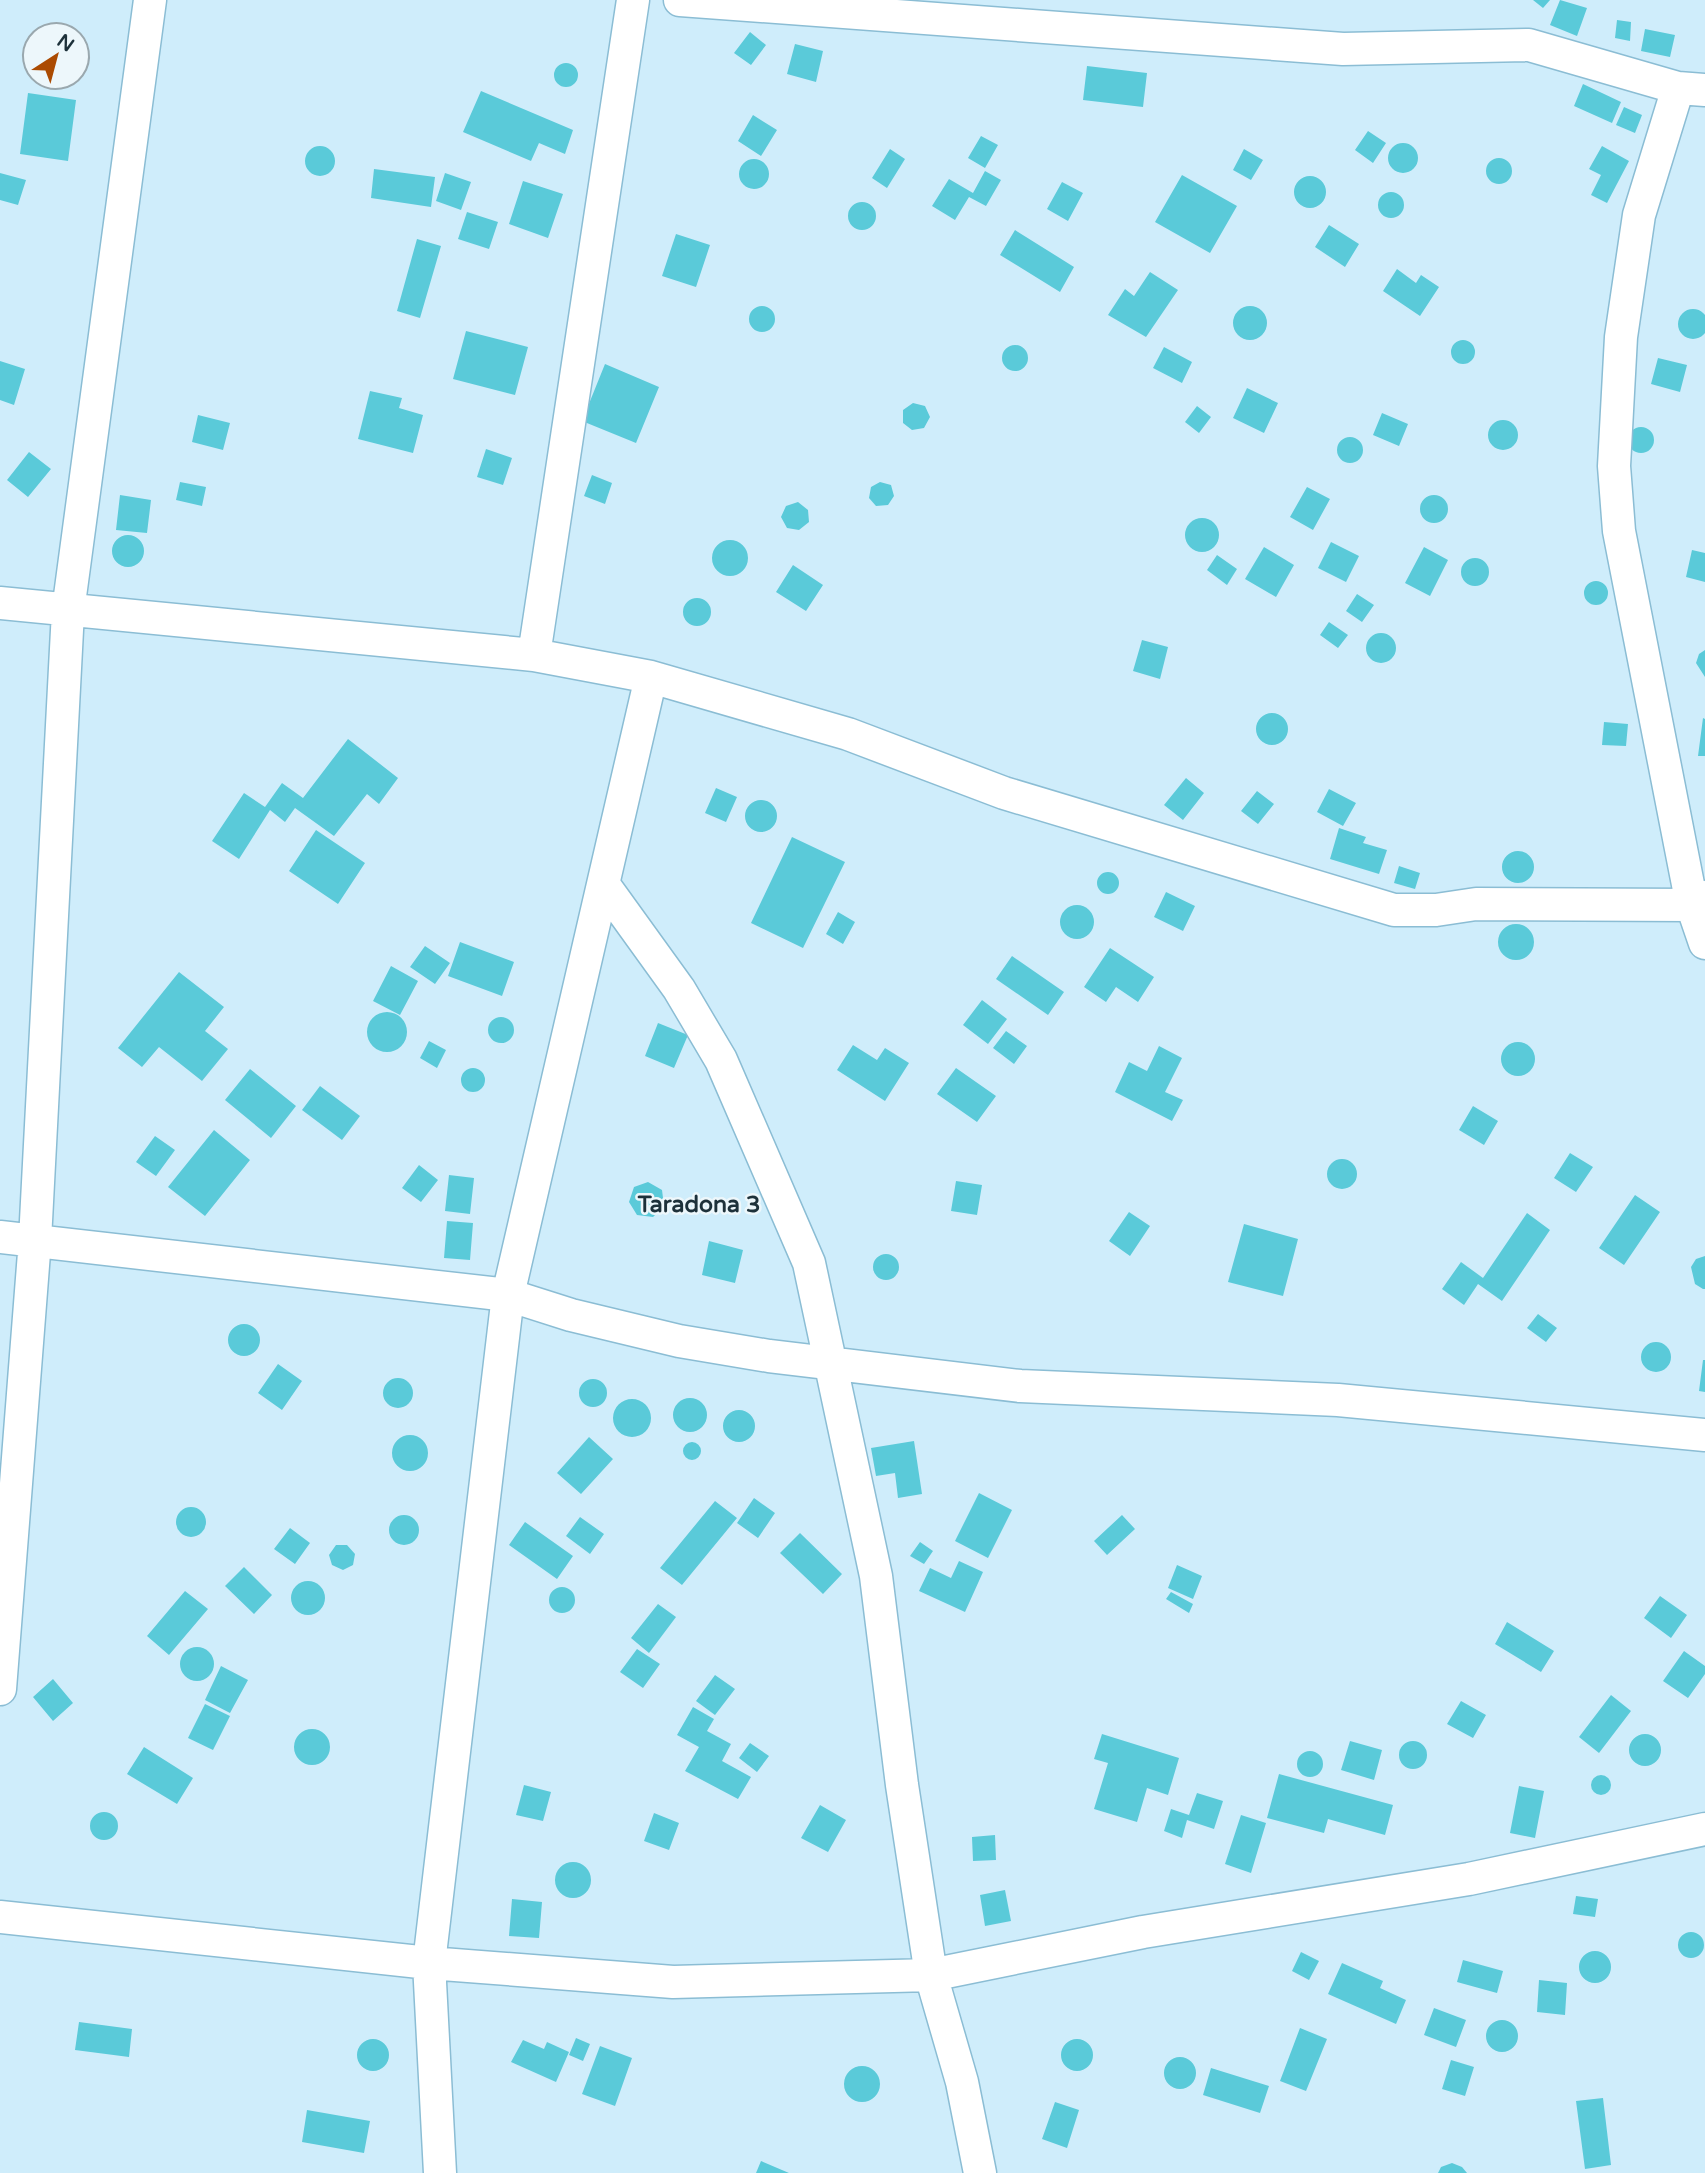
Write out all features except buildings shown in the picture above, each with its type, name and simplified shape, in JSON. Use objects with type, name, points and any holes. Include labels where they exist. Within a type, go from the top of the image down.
[{"type":"street","points":[[0,1689],[35,1240],[68,611],[150,0]]},
{"type":"street","points":[[534,655],[633,0]]},
{"type":"street","points":[[680,0],[1343,49],[1529,45],[1692,89],[1639,215],[1621,337],[1614,466],[1619,531],[1705,943]]},
{"type":"street","points":[[0,603],[534,655],[651,677],[848,734],[1004,793],[1394,910],[1476,904],[1698,901]]},
{"type":"street","points":[[440,2173],[429,1964],[508,1295],[651,677]]},
{"type":"street","points":[[604,885],[679,989],[721,1060],[809,1263],[876,1576],[902,1785],[931,1975],[962,2082],[980,2173]]},
{"type":"street","points":[[0,1237],[508,1295],[571,1315],[679,1341],[832,1364],[1020,1386],[1338,1400],[1705,1435]]},
{"type":"street","points":[[0,1917],[429,1964],[673,1982],[931,1975],[1143,1932],[1469,1879],[1705,1829]]},
{"type":"district","name":"Taradona 3","points":[[699,1205]]}]
